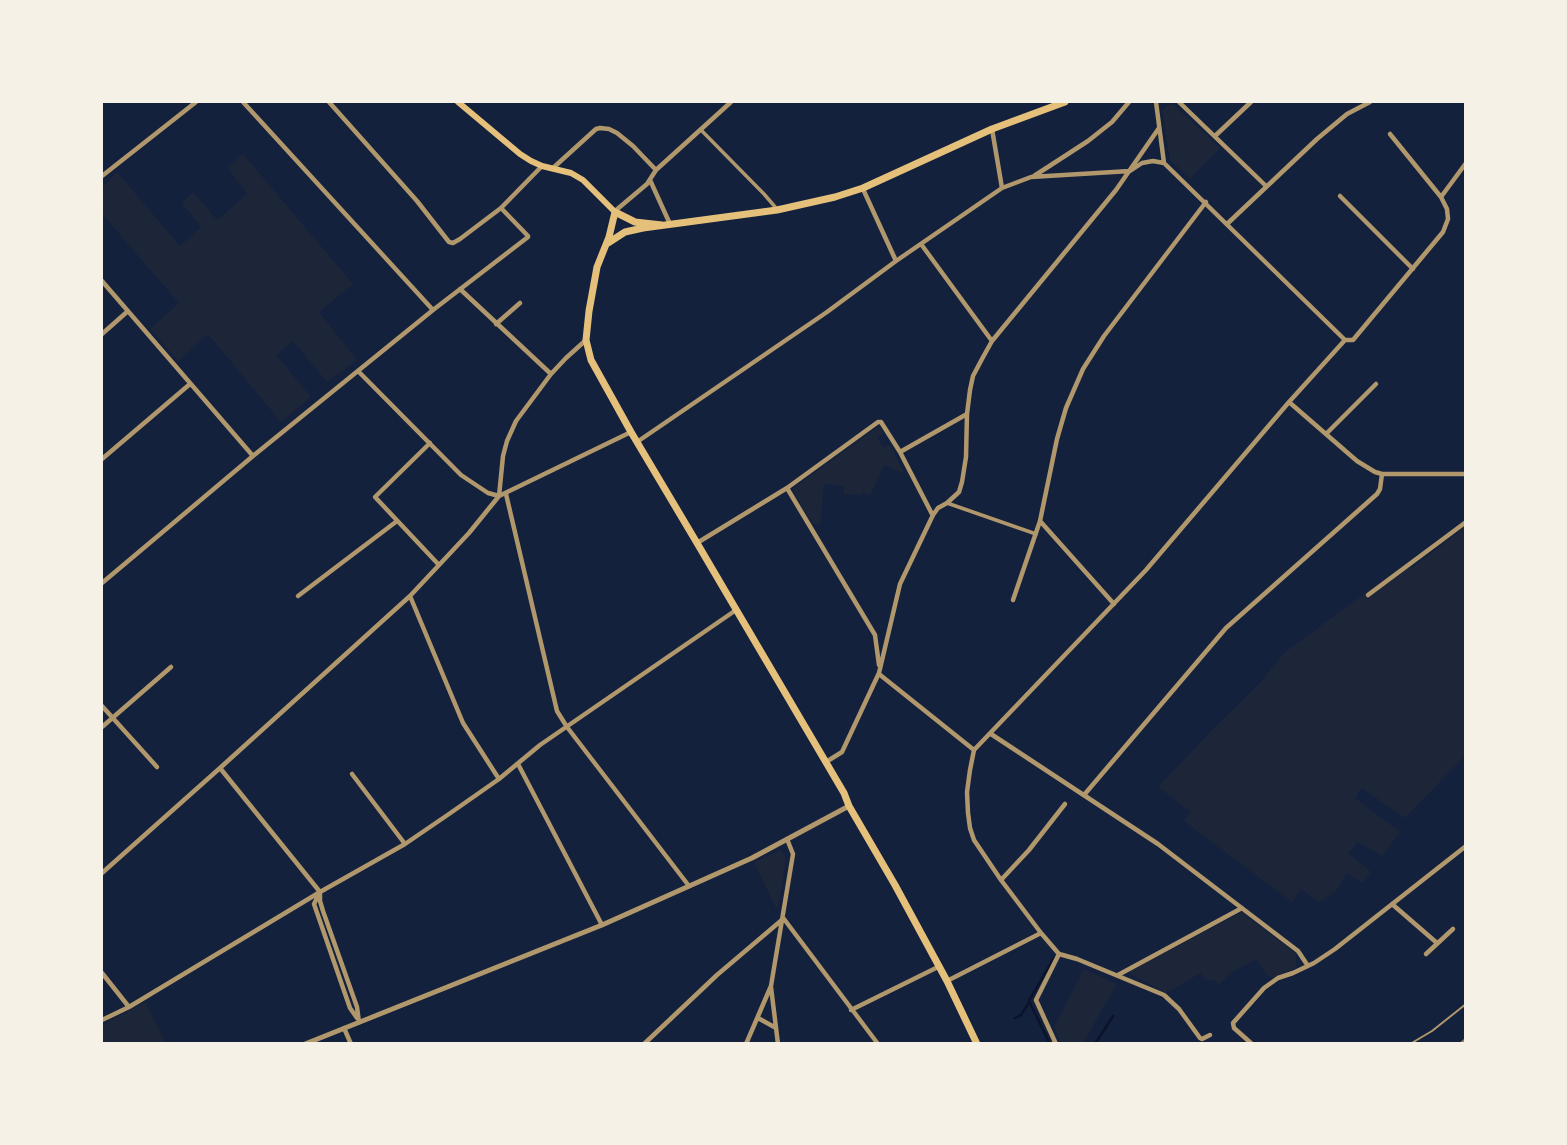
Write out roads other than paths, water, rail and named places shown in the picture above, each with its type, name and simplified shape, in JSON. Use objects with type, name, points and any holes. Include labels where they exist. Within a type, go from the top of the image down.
[{"type":"main road","points":[[458,102],[520,154],[542,166],[571,173],[583,180],[616,214],[639,223],[666,224]]},
{"type":"main road","points":[[606,245],[625,232],[778,210],[835,197],[863,188],[992,129],[1065,102]]},
{"type":"main road","points":[[616,214],[618,226],[625,232]]},
{"type":"main road","points":[[616,214],[595,276],[589,311],[586,340],[591,360],[636,443],[844,793],[947,981],[977,1044]]},
{"type":"street","points":[[102,174],[196,102]]},
{"type":"street","points":[[243,102],[433,310]]},
{"type":"street","points":[[329,102],[417,201],[449,242],[460,239],[502,208],[542,166]]},
{"type":"street","points":[[616,214],[656,170],[731,102]]},
{"type":"street","points":[[636,443],[1002,188],[1031,177],[1088,141],[1112,122],[1129,102]]},
{"type":"street","points":[[1156,102],[1164,163]]},
{"type":"street","points":[[1178,102],[1266,186]]},
{"type":"street","points":[[1215,136],[1251,102]]},
{"type":"street","points":[[1227,224],[1317,139],[1347,114],[1370,102]]},
{"type":"street","points":[[553,168],[600,128],[617,133],[656,170]]},
{"type":"street","points":[[826,762],[842,752],[879,673],[900,584],[933,515],[958,492],[962,482],[973,376],[992,341],[1098,213],[1159,128]]},
{"type":"street","points":[[992,129],[1002,188]]},
{"type":"street","points":[[701,130],[778,210]]},
{"type":"street","points":[[1031,177],[1130,171],[1149,161],[1164,163],[1345,340],[1353,340],[1447,227],[1447,209],[1441,197],[1390,134]]},
{"type":"street","points":[[1441,197],[1465,163]]},
{"type":"street","points":[[650,179],[666,224]]},
{"type":"street","points":[[863,188],[896,261]]},
{"type":"street","points":[[1340,196],[1413,269]]},
{"type":"street","points":[[1013,600],[1037,534],[1066,408],[1083,369],[1104,336],[1206,202]]},
{"type":"street","points":[[102,583],[253,456],[528,237],[502,208]]},
{"type":"street","points":[[921,244],[992,341]]},
{"type":"street","points":[[102,281],[253,456]]},
{"type":"street","points":[[460,289],[551,374]]},
{"type":"street","points":[[496,324],[520,303]]},
{"type":"street","points":[[102,334],[128,311]]},
{"type":"street","points":[[102,873],[410,596],[469,533],[499,496],[503,456],[512,429],[551,374],[586,340]]},
{"type":"street","points":[[1210,1035],[1200,1038],[1179,1009],[1164,995],[1059,954],[1001,880],[974,840],[970,828],[967,793],[970,770],[974,750],[1146,570],[1345,340]]},
{"type":"street","points":[[358,371],[461,475],[488,493],[499,496],[631,432]]},
{"type":"street","points":[[102,459],[190,384]]},
{"type":"street","points":[[1326,434],[1376,384]]},
{"type":"street","points":[[1289,402],[1368,469],[1382,474],[1465,474]]},
{"type":"street","points":[[900,452],[967,414]]},
{"type":"street","points":[[697,543],[787,488],[878,422],[881,422],[900,452],[933,515]]},
{"type":"street","points":[[430,443],[375,496],[439,565]]},
{"type":"street","points":[[1084,795],[1226,628],[1377,494],[1382,474]]},
{"type":"street","points":[[787,488],[875,635],[879,673],[974,750]]},
{"type":"street","points":[[506,494],[557,711],[689,886]]},
{"type":"street","points":[[947,503],[1037,534]]},
{"type":"street","points":[[298,596],[397,521]]},
{"type":"street","points":[[1040,521],[1114,604]]},
{"type":"street","points":[[1368,595],[1465,522]]},
{"type":"street","points":[[410,596],[463,723],[499,779]]},
{"type":"street","points":[[102,1020],[129,1007],[405,844],[499,779],[540,745],[736,610]]},
{"type":"street","points":[[102,727],[171,667]]},
{"type":"street","points":[[102,706],[157,767]]},
{"type":"street","points":[[991,734],[1158,844],[1298,951],[1308,966]]},
{"type":"street","points":[[518,764],[602,925]]},
{"type":"street","points":[[220,768],[320,892]]},
{"type":"street","points":[[352,774],[405,844]]},
{"type":"street","points":[[1001,880],[1065,804]]},
{"type":"street","points":[[305,1044],[602,925],[752,858],[849,806]]},
{"type":"street","points":[[746,1044],[771,986],[793,854],[788,838]]},
{"type":"street","points":[[1252,1044],[1234,1028],[1233,1023],[1264,988],[1335,949],[1465,846]]},
{"type":"street","points":[[320,892],[314,904],[351,1008],[359,1022]]},
{"type":"street","points":[[1392,904],[1437,943]]},
{"type":"street","points":[[1117,975],[1242,908]]},
{"type":"street","points":[[783,919],[878,1044]]},
{"type":"street","points":[[644,1044],[716,975],[783,919]]},
{"type":"street","points":[[1426,954],[1454,929]]},
{"type":"street","points":[[947,981],[1041,933]]},
{"type":"street","points":[[1056,1044],[1036,1000],[1059,954]]},
{"type":"street","points":[[852,1010],[939,966]]},
{"type":"street","points":[[102,973],[129,1007]]},
{"type":"street","points":[[771,986],[778,1044]]},
{"type":"street","points":[[758,1018],[777,1028]]},
{"type":"street","points":[[344,1028],[351,1044]]},
{"type":"lane","points":[[1409,1044],[1432,1031],[1465,1004]]},
{"type":"waterway","points":[[1050,1044],[1029,1001],[1054,958]]},
{"type":"waterway","points":[[1015,1018],[1021,1015],[1029,1002]]},
{"type":"waterway","points":[[1095,1044],[1113,1016]]},
{"type":"railway","points":[[1460,1044],[1466,1039]]}]
